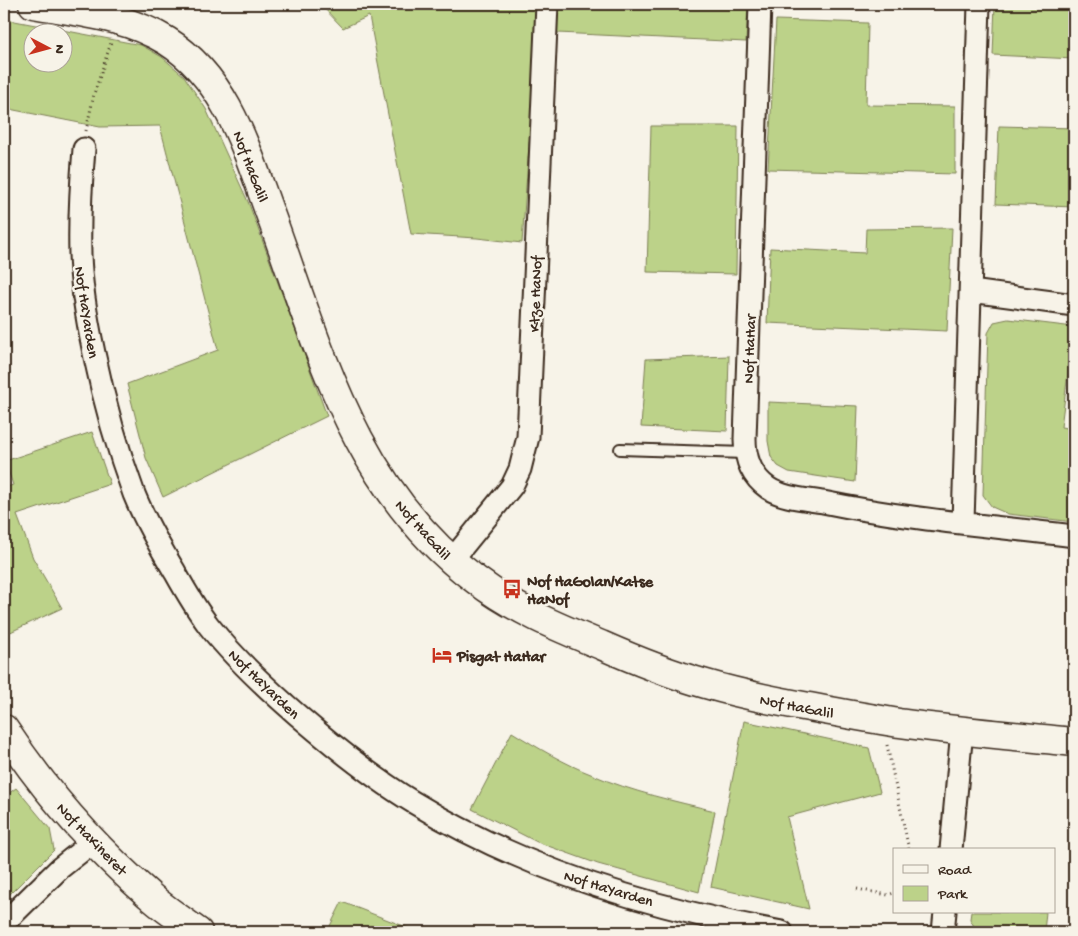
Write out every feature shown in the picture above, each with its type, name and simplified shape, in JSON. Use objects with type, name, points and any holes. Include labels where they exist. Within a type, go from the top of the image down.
[{"type":"street","name":"Nof HaGalil","points":[[33,4],[119,20],[153,33],[189,57],[208,76],[223,99],[245,146],[329,375],[348,420],[367,456],[407,514],[432,541],[477,581],[534,617],[662,670],[747,695],[882,720],[1074,742]]},
{"type":"street","name":"Ktze HaNof","points":[[452,560],[512,486],[520,470],[528,437],[547,4]]},
{"type":"street","name":"Nof HaHar","points":[[760,4],[745,453],[747,462],[760,482],[770,489],[786,495],[871,512],[1074,536]]},
{"type":"street","points":[[963,522],[979,4]]},
{"type":"street","name":"Nof HaYarden","points":[[84,149],[80,255],[84,296],[102,394],[135,496],[158,542],[209,626],[258,679],[323,736],[369,772],[412,802],[459,828],[513,854],[622,893],[739,924],[782,932]]},
{"type":"street","points":[[971,291],[1074,306]]},
{"type":"street","name":"Nof HaKineret","points":[[4,729],[56,800],[94,842],[150,896],[198,932]]},
{"type":"street","points":[[951,848],[962,730]]},
{"type":"street","points":[[4,923],[60,868],[94,842]]},
{"type":"street","points":[[943,932],[945,914]]},
{"type":"lane","points":[[620,449],[745,453]]},
{"type":"path","points":[[84,149],[88,120],[103,62],[119,20]]},
{"type":"path","points":[[882,720],[909,848]]},
{"type":"path","points":[[857,889],[888,895],[893,893]]},
{"type":"green space","points":[[320,4],[748,4],[746,42],[537,32],[522,243],[411,234],[369,16],[343,28]]},
{"type":"green space","points":[[995,4],[1074,4],[1074,59],[993,55]]},
{"type":"green space","points":[[4,19],[22,22],[22,72],[72,72],[72,32],[141,45],[162,57],[184,76],[206,109],[249,204],[327,416],[163,497],[146,458],[127,384],[218,350],[160,126],[100,127],[4,108]]},
{"type":"green space","points":[[776,20],[868,23],[866,105],[955,106],[955,174],[768,169]]},
{"type":"green space","points":[[651,126],[738,126],[736,274],[647,272]]},
{"type":"green space","points":[[999,126],[1074,128],[1074,207],[996,204]]},
{"type":"green space","points":[[952,228],[947,331],[767,323],[770,248],[865,253],[866,229]]},
{"type":"green space","points":[[1008,319],[1074,327],[1061,427],[1074,429],[1074,522],[1008,514],[992,507],[983,495],[988,333],[994,322]]},
{"type":"green space","points":[[729,356],[727,431],[641,427],[646,359]]},
{"type":"green space","points":[[768,402],[858,406],[855,482],[789,472],[778,466],[771,457],[768,441]]},
{"type":"green space","points":[[92,432],[110,484],[17,515],[33,558],[62,608],[4,635],[4,488],[13,485],[5,461]]},
{"type":"green space","points":[[744,721],[869,748],[880,792],[787,817],[809,909],[711,887]]},
{"type":"green space","points":[[512,732],[562,761],[608,781],[653,796],[715,811],[699,892],[598,864],[537,842],[472,809]]},
{"type":"green space","points":[[16,788],[50,829],[54,850],[4,900],[4,797]]},
{"type":"green space","points":[[342,902],[419,932],[327,932]]},
{"type":"green space","points":[[971,914],[1046,914],[1044,932],[977,932],[970,919]]},
{"type":"place","name":"Nof HaGolan/Katse HaNof","points":[[512,589]]},
{"type":"place","name":"Pisgat HaHar","points":[[442,655]]}]
